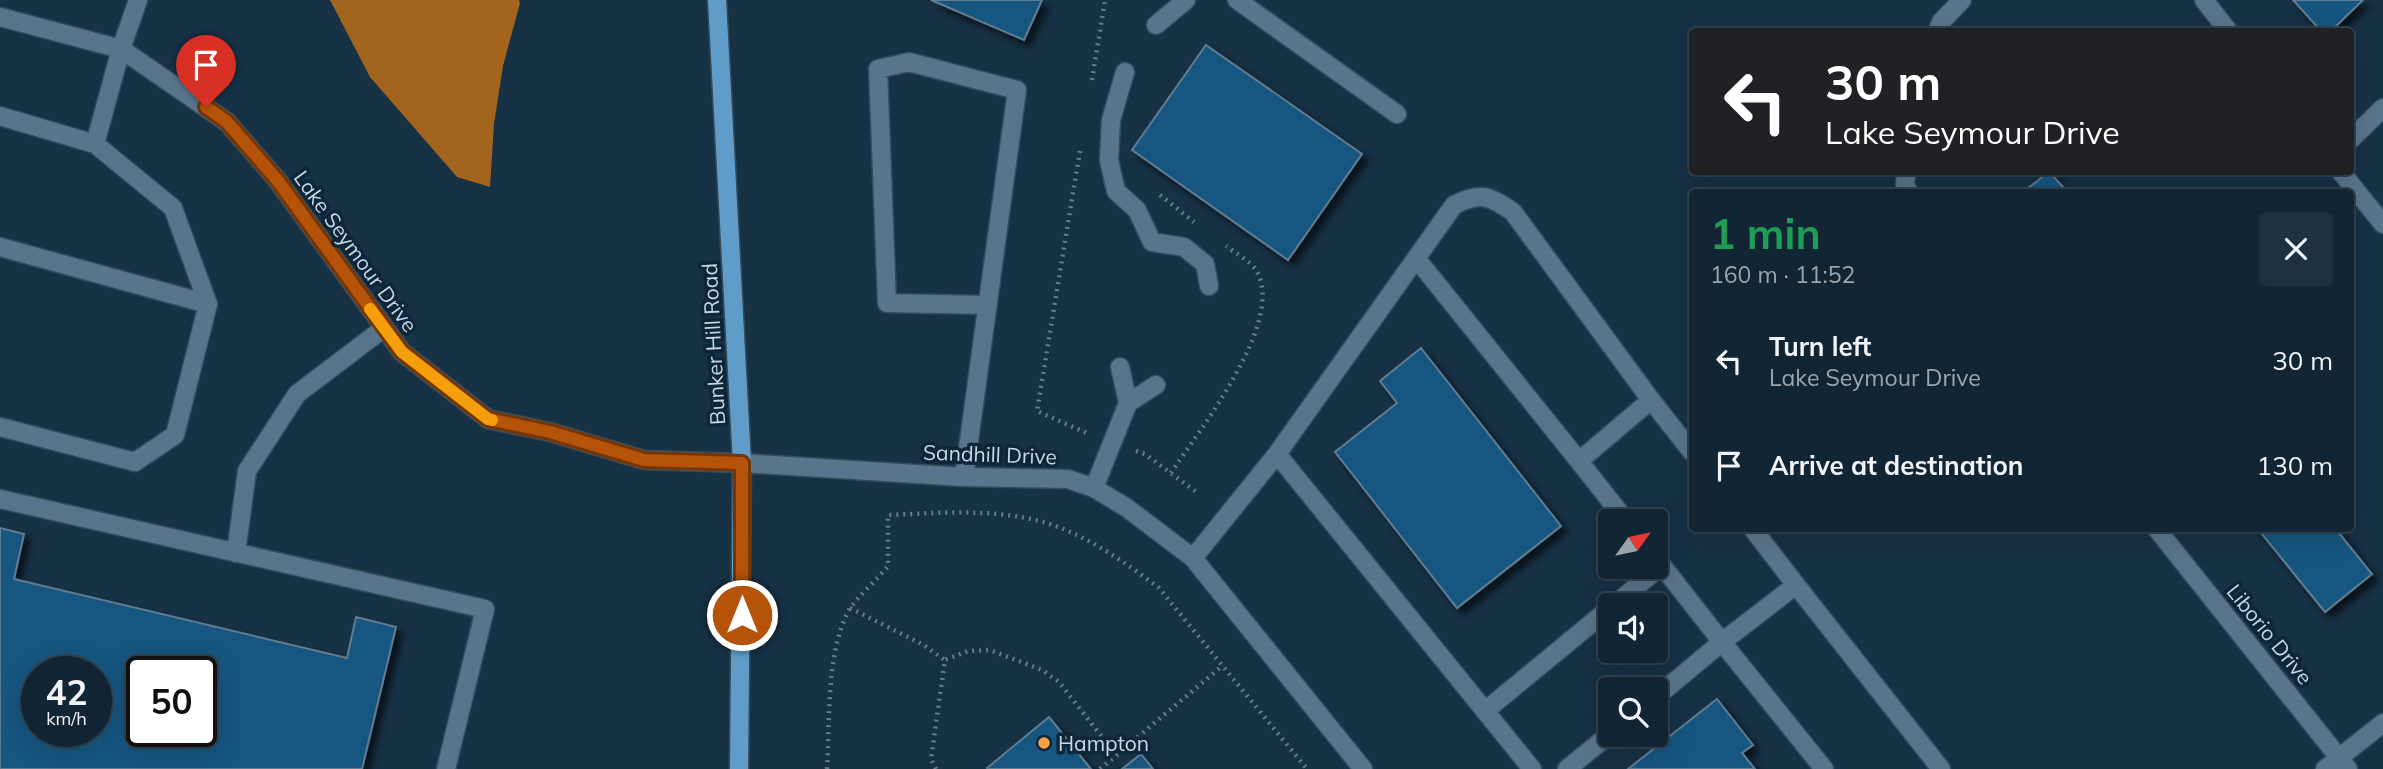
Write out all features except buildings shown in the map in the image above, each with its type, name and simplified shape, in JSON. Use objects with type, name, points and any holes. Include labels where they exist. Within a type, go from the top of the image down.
[{"type":"main road","name":"Bunker Hill Road","points":[[717,0],[742,463],[739,769]]},
{"type":"street","points":[[95,144],[121,49],[138,0]]},
{"type":"street","points":[[1156,25],[1186,0]]},
{"type":"street","points":[[1237,0],[1397,114]]},
{"type":"street","points":[[1939,28],[1962,0]]},
{"type":"street","points":[[2204,0],[2227,28]]},
{"type":"street","name":"Lake Seymour Drive","points":[[0,17],[121,49],[227,122],[278,181],[402,352],[488,419],[550,432],[644,460],[742,463]]},
{"type":"street","points":[[964,477],[988,305],[1017,90],[909,62],[878,69],[887,303],[988,305]]},
{"type":"street","points":[[1125,72],[1111,120],[1109,160],[1116,191],[1137,210],[1152,242],[1184,247],[1205,264],[1209,286]]},
{"type":"street","points":[[2354,136],[2383,108]]},
{"type":"street","points":[[0,116],[95,144],[173,208],[208,304],[175,435],[135,462],[0,427]]},
{"type":"street","points":[[2343,175],[2383,223]]},
{"type":"street","points":[[1193,558],[1278,454],[1454,205],[1474,195],[1496,199],[1513,212],[1689,448]]},
{"type":"street","points":[[0,247],[208,304]]},
{"type":"street","points":[[1416,258],[1617,509]]},
{"type":"street","points":[[236,553],[247,471],[297,394],[384,328]]},
{"type":"street","points":[[1094,488],[1128,403],[1120,367]]},
{"type":"street","points":[[1128,403],[1156,385]]},
{"type":"street","points":[[1579,461],[1651,400]]},
{"type":"street","points":[[1278,454],[1532,769]]},
{"type":"street","name":"Sandhill Drive","points":[[742,463],[964,477],[1068,479],[1094,488],[1127,508],[1193,558],[1363,769]]},
{"type":"street","points":[[0,499],[485,609],[446,769]]},
{"type":"street","points":[[1755,532],[1941,769]]},
{"type":"street","name":"Liborio Drive","points":[[2159,532],[2337,765]]},
{"type":"street","points":[[1668,574],[1824,769]]},
{"type":"street","points":[[1626,593],[1640,579]]},
{"type":"street","points":[[1668,687],[1796,585]]},
{"type":"street","points":[[1485,711],[1598,618]]},
{"type":"street","points":[[2337,765],[2383,723]]},
{"type":"street","points":[[1567,769],[1598,744]]},
{"type":"path","points":[[1092,82],[1105,0]]},
{"type":"path","points":[[1080,151],[1037,411],[1145,454],[1199,494]]},
{"type":"path","points":[[827,769],[835,655],[841,630],[850,608],[888,566],[888,515],[958,512],[1003,515],[1044,522],[1088,541],[1138,572],[1159,588],[1307,769]]},
{"type":"path","points":[[850,608],[922,644],[945,660]]},
{"type":"path","points":[[945,660],[968,651],[990,650],[1042,670],[1059,682],[1116,755]]},
{"type":"path","points":[[936,769],[931,759],[945,660]]},
{"type":"path","points":[[1100,769],[1222,666]]},
{"type":"shaded area","points":[[330,0],[519,0],[503,66],[494,124],[490,187],[457,177],[370,77]]},
{"type":"slow traffic","points":[[370,309],[402,352],[492,420]]},
{"type":"place","name":"Hampton","points":[[1044,743]]},
{"type":"route","points":[[206,107],[227,122],[278,181],[402,352],[488,419],[550,432],[644,460],[742,463],[742,615]]}]
